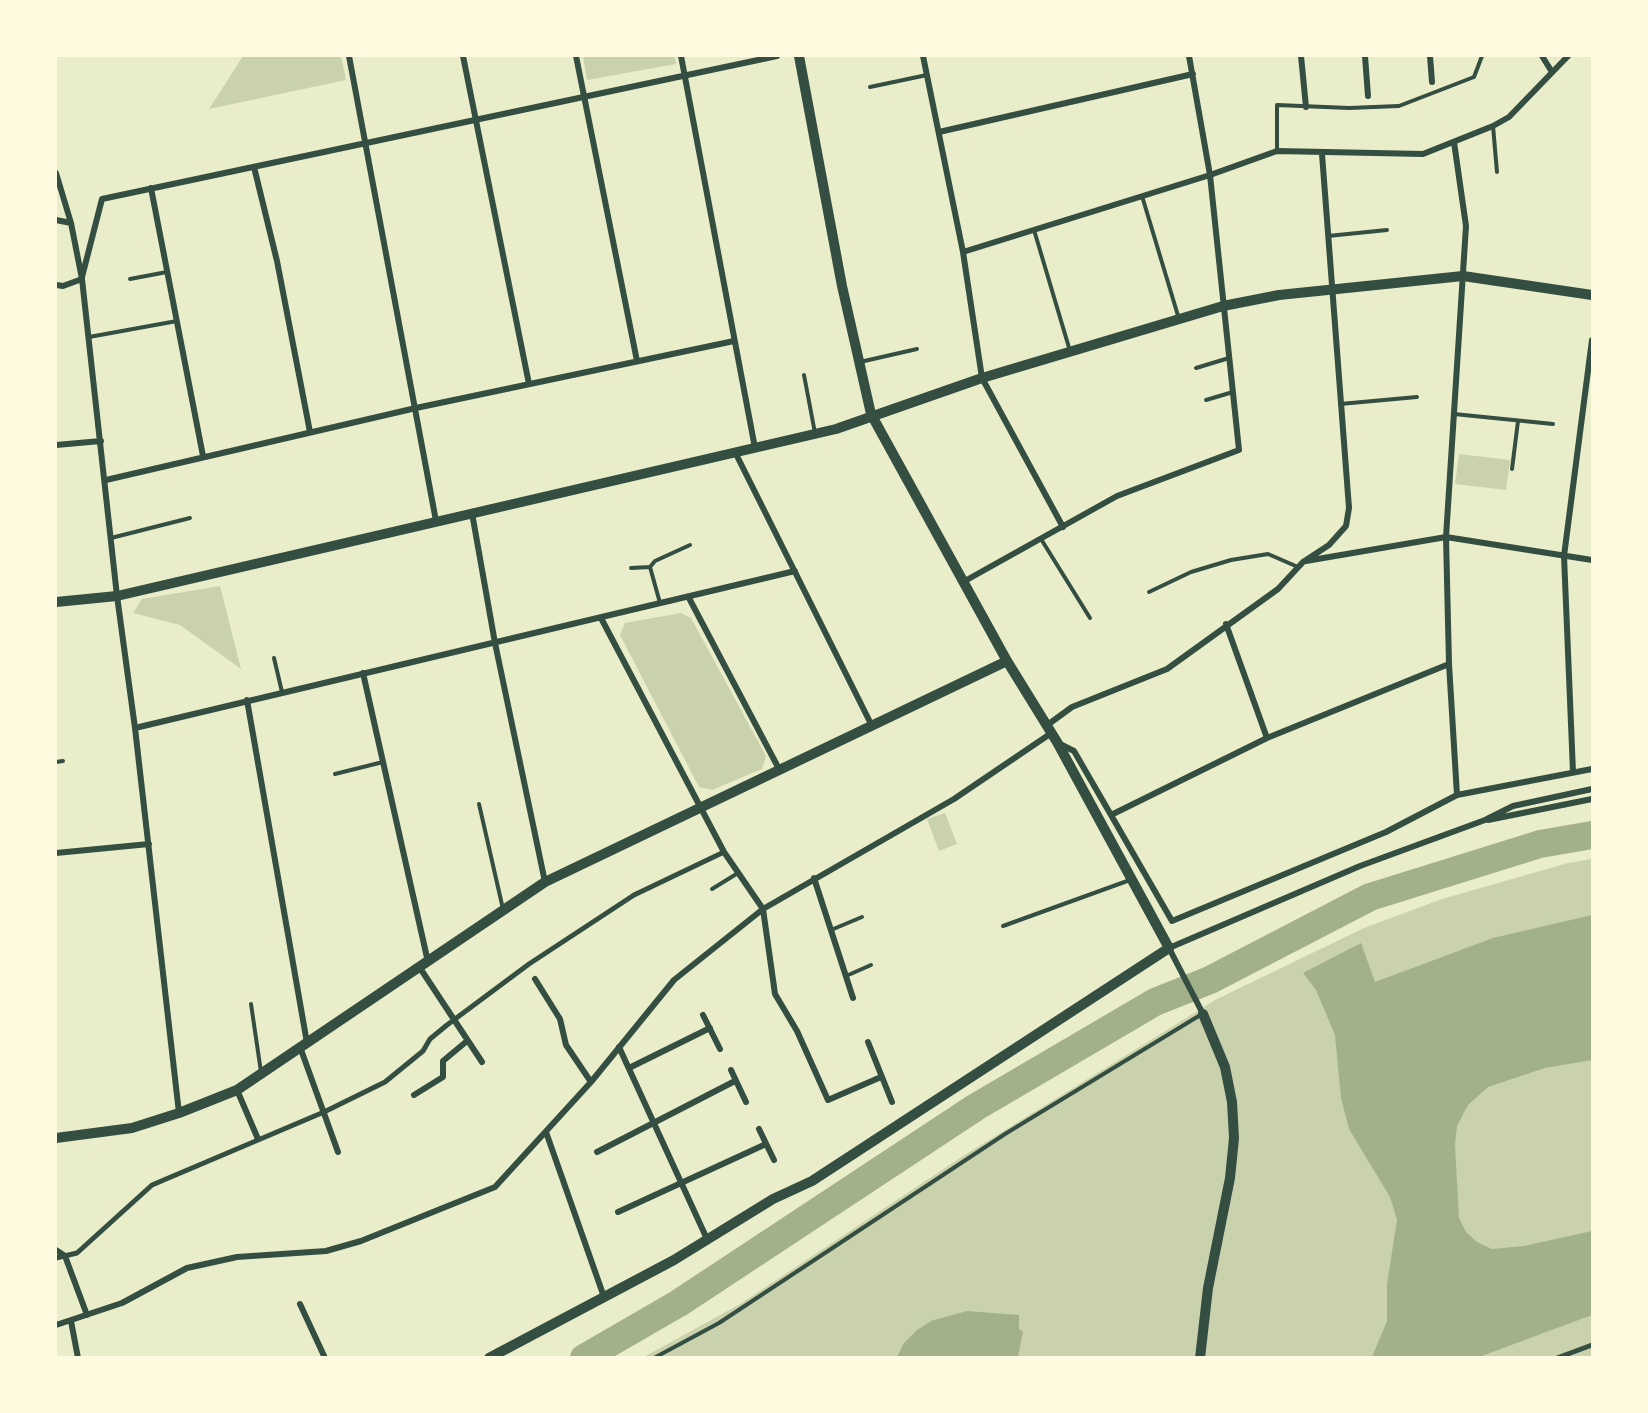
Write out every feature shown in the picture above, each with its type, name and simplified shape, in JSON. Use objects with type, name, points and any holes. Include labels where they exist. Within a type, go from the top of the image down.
[{"type":"street","points":[[349,56],[436,521]]},
{"type":"street","points":[[464,56],[529,384]]},
{"type":"street","points":[[576,56],[637,361]]},
{"type":"street","points":[[681,56],[755,448]]},
{"type":"street","points":[[82,279],[102,199],[777,56]]},
{"type":"street","points":[[799,56],[842,286],[871,414],[1176,960],[1203,1014],[1225,1067],[1232,1102],[1234,1138],[1230,1178],[1208,1288],[1200,1358]]},
{"type":"street","points":[[923,56],[963,252],[982,378],[1063,527]]},
{"type":"street","points":[[963,582],[1140,485],[1239,450],[1210,175],[1189,56]]},
{"type":"street","points":[[1300,56],[1306,107]]},
{"type":"street","points":[[1365,56],[1368,96]]},
{"type":"street","points":[[1430,56],[1432,82]]},
{"type":"street","points":[[1542,56],[1552,72]]},
{"type":"street","points":[[963,252],[1210,175],[1277,151],[1423,154],[1493,126],[1509,117],[1568,56]]},
{"type":"street","points":[[939,132],[1193,74]]},
{"type":"street","points":[[1454,142],[1466,226],[1446,537],[1449,664],[1457,795]]},
{"type":"street","points":[[56,1325],[122,1303],[187,1268],[237,1257],[326,1251],[361,1241],[495,1186],[591,1082],[674,980],[763,909],[954,799],[1051,734],[1072,707],[1167,669],[1226,624],[1278,589],[1301,564],[1329,544],[1346,526],[1349,508],[1322,153]]},
{"type":"street","points":[[254,167],[277,261],[310,432]]},
{"type":"street","points":[[56,173],[71,223],[82,279],[117,596],[149,844],[179,1113]]},
{"type":"street","points":[[151,188],[203,456]]},
{"type":"street","points":[[56,220],[71,223]]},
{"type":"street","points":[[56,602],[117,596],[836,429],[871,414],[982,378],[1223,306],[1331,289],[1463,276],[1593,296]]},
{"type":"street","points":[[56,285],[63,286],[82,279]]},
{"type":"street","points":[[1573,772],[1564,556],[1593,340]]},
{"type":"street","points":[[106,480],[416,408],[734,341]]},
{"type":"street","points":[[56,445],[101,441]]},
{"type":"street","points":[[735,451],[872,724]]},
{"type":"street","points":[[471,513],[495,643],[545,882]]},
{"type":"street","points":[[1301,564],[1446,537],[1593,560]]},
{"type":"street","points":[[135,728],[795,571]]},
{"type":"street","points":[[689,598],[779,769]]},
{"type":"street","points":[[601,618],[724,852],[763,909],[775,994],[797,1031],[828,1100],[881,1077]]},
{"type":"street","points":[[1226,624],[1267,738]]},
{"type":"street","points":[[56,1138],[132,1128],[179,1113],[237,1090],[545,882],[1007,661]]},
{"type":"street","points":[[1111,814],[1267,738],[1449,664]]},
{"type":"street","points":[[363,673],[424,965],[454,1020],[482,1062]]},
{"type":"street","points":[[247,700],[304,1045],[338,1152]]},
{"type":"street","points":[[1051,734],[1074,751],[1173,921],[1386,832],[1457,795],[1593,769]]},
{"type":"street","points":[[489,1358],[604,1297],[773,1199],[812,1180],[1168,948],[1360,866],[1485,820],[1513,806],[1593,789]]},
{"type":"street","points":[[1485,820],[1593,799]]},
{"type":"street","points":[[56,854],[149,844]]},
{"type":"street","points":[[56,1258],[77,1253],[152,1185],[324,1112],[385,1082],[454,1020],[529,964],[634,895],[724,852]]},
{"type":"street","points":[[814,878],[853,998]]},
{"type":"street","points":[[535,980],[560,1018],[566,1045],[591,1082]]},
{"type":"street","points":[[704,1015],[720,1049]]},
{"type":"street","points":[[629,1068],[710,1028]]},
{"type":"street","points":[[414,1095],[444,1077],[443,1060],[467,1041]]},
{"type":"street","points":[[868,1042],[892,1102]]},
{"type":"street","points":[[619,1047],[707,1239]]},
{"type":"street","points":[[731,1070],[746,1102]]},
{"type":"street","points":[[597,1152],[653,1121],[735,1081]]},
{"type":"street","points":[[237,1090],[258,1139]]},
{"type":"street","points":[[759,1129],[774,1160]]},
{"type":"street","points":[[546,1132],[604,1297]]},
{"type":"street","points":[[618,1212],[766,1144]]},
{"type":"street","points":[[56,1250],[65,1256],[87,1315]]},
{"type":"street","points":[[300,1304],[325,1358]]},
{"type":"street","points":[[71,1321],[78,1358]]},
{"type":"street","points":[[1557,1358],[1593,1345]]},
{"type":"lane","points":[[1277,151],[1277,105],[1399,106],[1474,77],[1482,56]]},
{"type":"lane","points":[[870,87],[927,75]]},
{"type":"lane","points":[[1493,126],[1497,172]]},
{"type":"lane","points":[[1142,196],[1179,319]]},
{"type":"lane","points":[[1034,230],[1070,351]]},
{"type":"lane","points":[[1327,236],[1387,230]]},
{"type":"lane","points":[[130,279],[167,272]]},
{"type":"lane","points":[[88,337],[177,321]]},
{"type":"lane","points":[[859,362],[917,349]]},
{"type":"lane","points":[[1196,368],[1229,358]]},
{"type":"lane","points":[[804,375],[815,434]]},
{"type":"lane","points":[[1206,400],[1233,392]]},
{"type":"lane","points":[[1340,404],[1417,397]]},
{"type":"lane","points":[[1454,414],[1553,424]]},
{"type":"lane","points":[[1512,469],[1518,421]]},
{"type":"lane","points":[[111,538],[190,519]]},
{"type":"lane","points":[[1041,539],[1090,618]]},
{"type":"lane","points":[[631,568],[650,567],[655,561],[690,545]]},
{"type":"lane","points":[[1149,592],[1191,572],[1231,560],[1268,554],[1301,564]]},
{"type":"lane","points":[[650,567],[661,604]]},
{"type":"lane","points":[[274,658],[282,692]]},
{"type":"lane","points":[[56,762],[63,761]]},
{"type":"lane","points":[[335,774],[383,762]]},
{"type":"lane","points":[[479,804],[504,910]]},
{"type":"lane","points":[[712,889],[738,873]]},
{"type":"lane","points":[[1003,926],[1131,880]]},
{"type":"lane","points":[[831,930],[862,917]]},
{"type":"lane","points":[[846,975],[871,965]]},
{"type":"lane","points":[[251,1004],[262,1074]]},
{"type":"lane","points":[[654,1358],[719,1323],[1005,1134],[1203,1014]]},
{"type":"shaded area","points":[[243,56],[341,56],[346,80],[209,109]]},
{"type":"shaded area","points":[[583,56],[675,56],[676,64],[587,80]]},
{"type":"shaded area","points":[[1459,454],[1510,460],[1506,490],[1455,484]]},
{"type":"shaded area","points":[[220,586],[241,669],[180,625],[133,613],[142,599]]},
{"type":"shaded area","points":[[681,613],[691,618],[766,756],[762,769],[712,790],[699,787],[620,635],[625,623]]},
{"type":"shaded area","points":[[945,813],[957,844],[939,851],[927,819]]},
{"type":"shaded area","points":[[1592,859],[1592,1357],[642,1358],[740,1304],[963,1156],[1217,999],[1364,928],[1442,899],[1568,863]]},
{"type":"shaded area","points":[[1592,915],[1592,1060],[1545,1068],[1488,1087],[1468,1105],[1457,1126],[1455,1144],[1459,1218],[1466,1232],[1477,1242],[1492,1249],[1524,1246],[1592,1231],[1592,1315],[1479,1357],[1372,1357],[1387,1321],[1387,1284],[1397,1220],[1390,1197],[1349,1129],[1341,1098],[1335,1035],[1316,990],[1303,973],[1361,943],[1375,982],[1493,938]]},
{"type":"shaded area","points":[[967,1311],[1019,1315],[1019,1329],[1023,1332],[1018,1357],[897,1357],[904,1343],[917,1330],[931,1321]]},
{"type":"waterway","points":[[584,1358],[679,1303],[976,1107],[1155,1002],[1210,980],[1370,897],[1540,844],[1592,835]]}]
